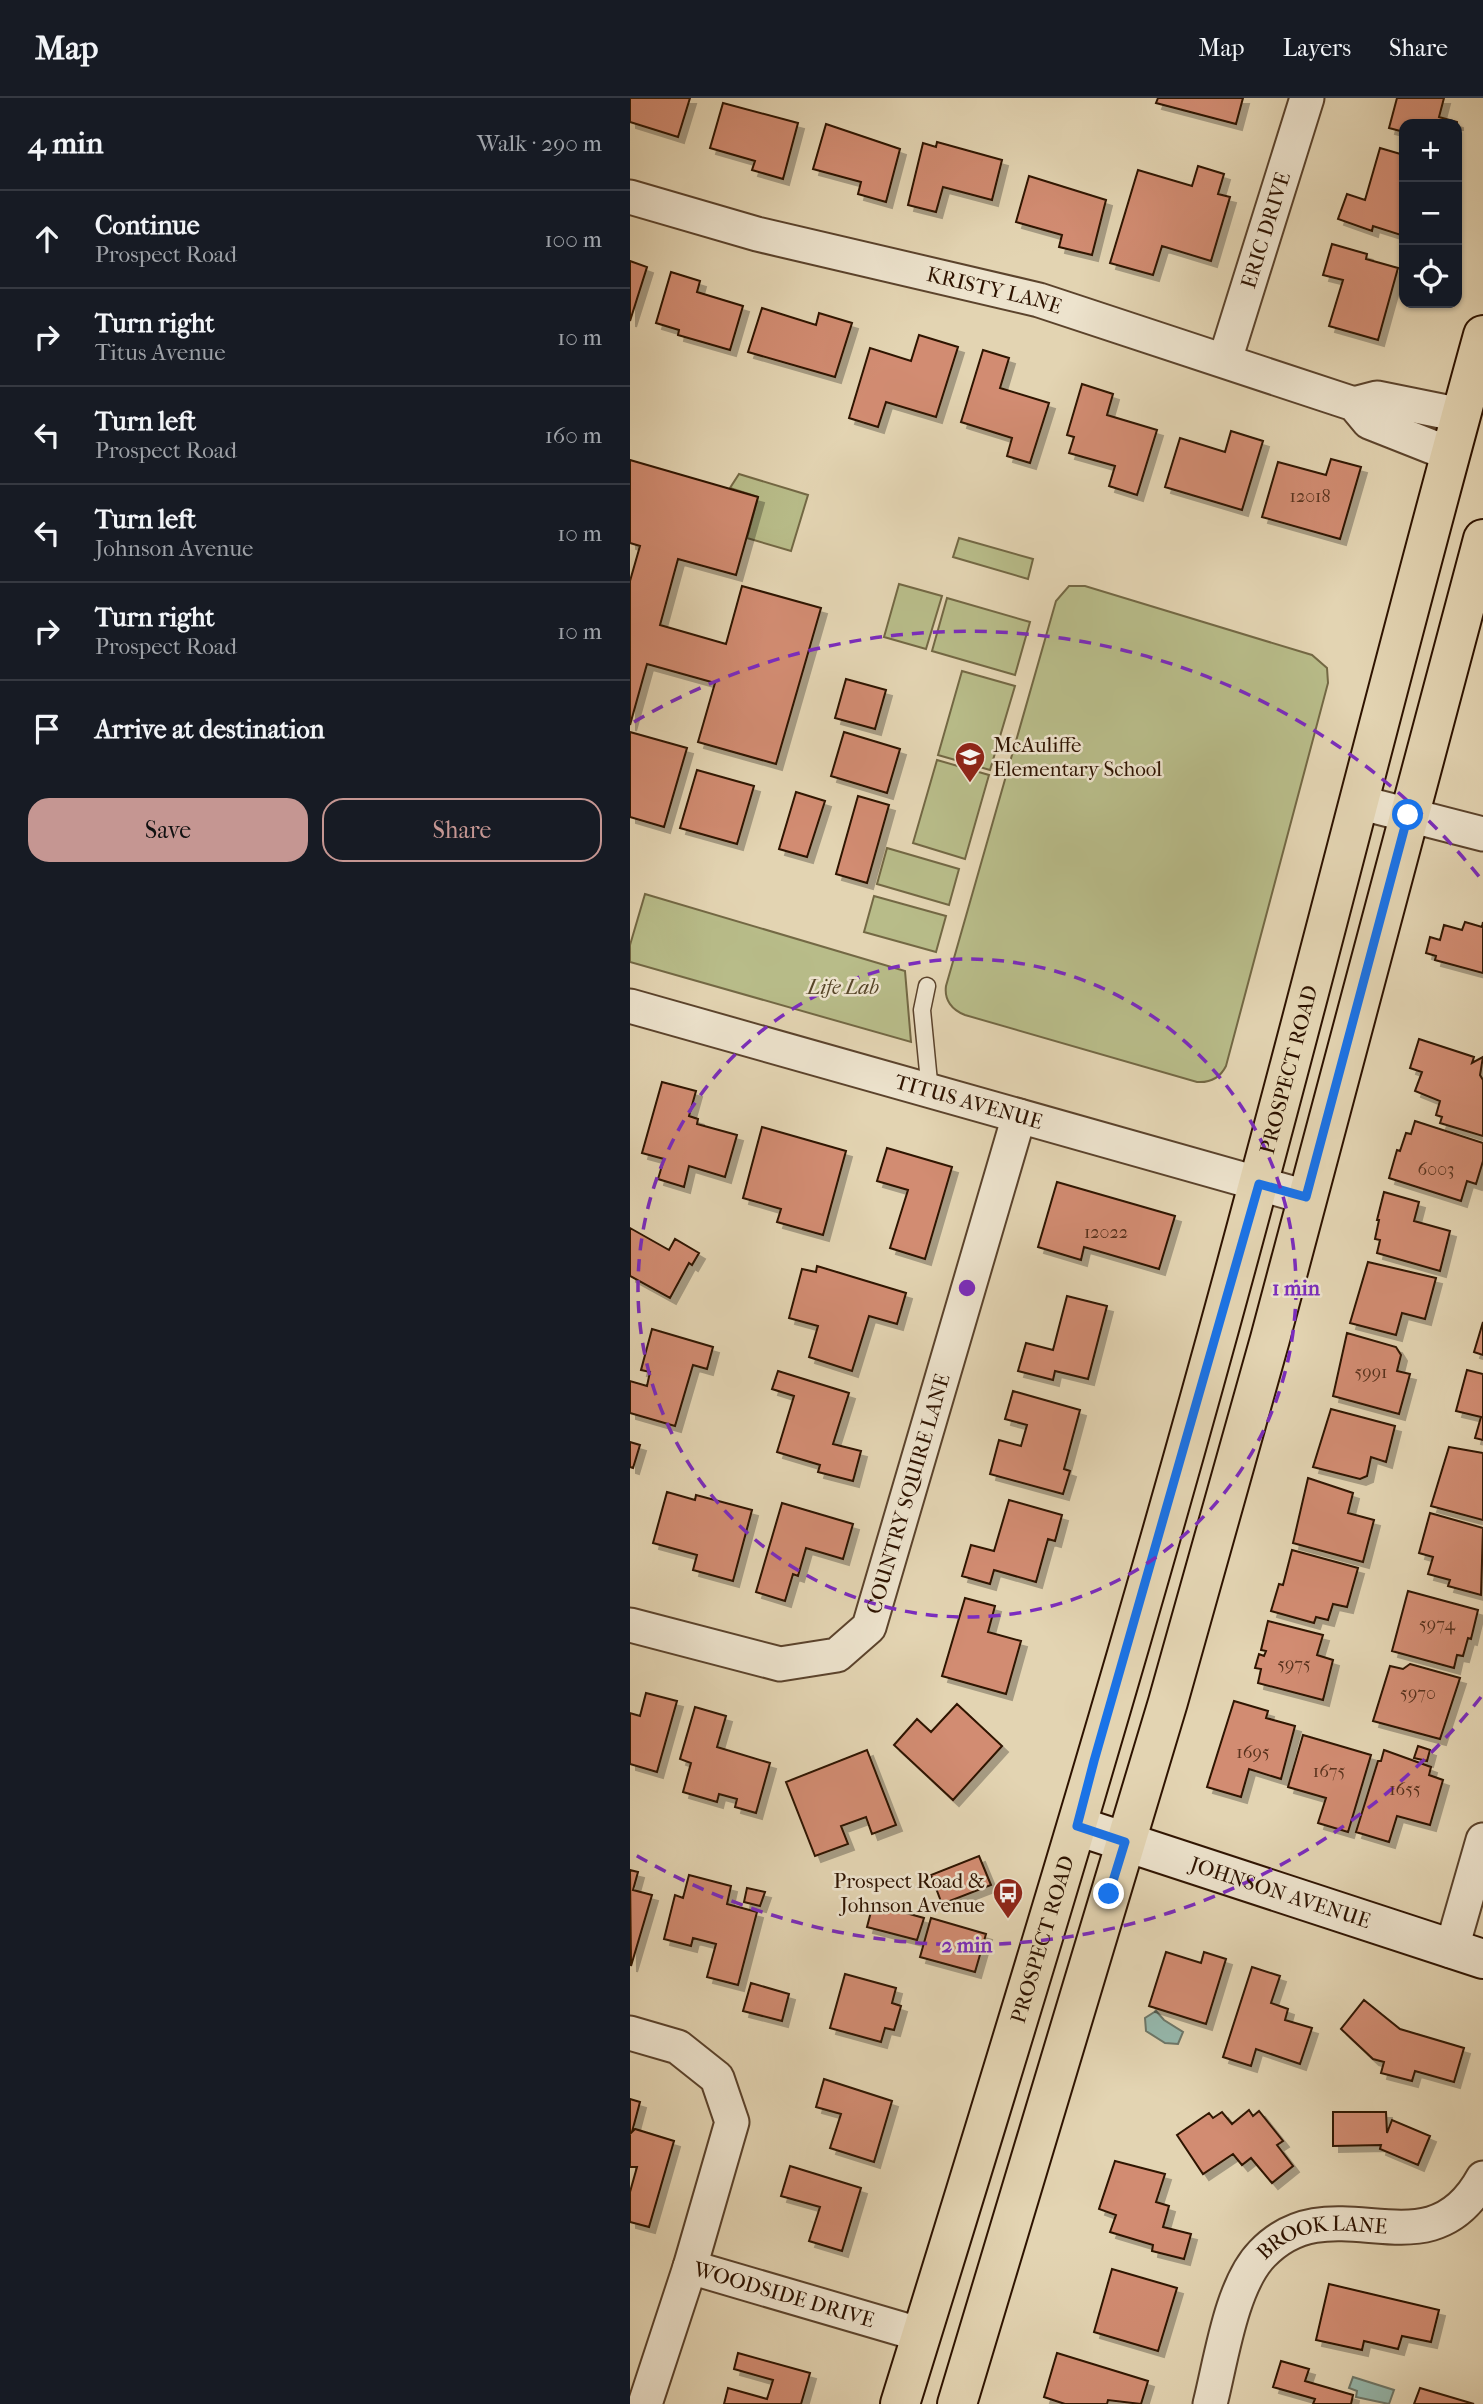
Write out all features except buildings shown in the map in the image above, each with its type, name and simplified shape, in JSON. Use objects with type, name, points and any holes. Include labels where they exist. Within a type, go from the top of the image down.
[{"type":"main road","name":"PROSPECT ROAD","points":[[900,2404],[1077,1826],[1259,1184],[1483,335]]},
{"type":"main road","points":[[957,2404],[1168,1702],[1270,1339],[1483,539]]},
{"type":"street","name":"ERIC DRIVE","points":[[1226,360],[1307,98]]},
{"type":"street","name":"KRISTY LANE","points":[[630,197],[757,234],[1039,300],[1354,404],[1369,422],[1450,454]]},
{"type":"street","name":"KRISTY LANE","points":[[1354,404],[1377,398],[1461,415]]},
{"type":"street","points":[[1358,802],[1483,834]]},
{"type":"street","name":"TITUS AVENUE","points":[[630,1006],[1306,1197]]},
{"type":"street","name":"COUNTRY SQUIRE LANE","points":[[630,1625],[780,1664],[837,1655],[869,1627],[1019,1116]]},
{"type":"street","name":"JOHNSON AVENUE","points":[[1077,1826],[1467,1955]]},
{"type":"street","points":[[1467,1955],[1483,1840]]},
{"type":"street","name":"WOODSIDE DRIVE","points":[[630,2033],[678,2047],[718,2078],[732,2122],[690,2267],[922,2335]]},
{"type":"street","name":"BROOK LANE","points":[[1210,2404],[1239,2295],[1261,2254],[1283,2237],[1309,2225],[1332,2221],[1409,2229],[1434,2222],[1458,2209],[1475,2193],[1483,2178]]},
{"type":"street","points":[[645,2404],[690,2267]]},
{"type":"lane","points":[[927,986],[922,1010],[930,1092]]},
{"type":"green space","points":[[739,474],[808,495],[791,551],[747,538],[758,497],[730,488]]},
{"type":"green space","points":[[959,538],[1033,559],[1028,579],[953,557]]},
{"type":"green space","points":[[899,584],[942,596],[926,649],[884,637]]},
{"type":"green space","points":[[1069,586],[1085,586],[1312,655],[1327,668],[1328,683],[1226,1066],[1218,1077],[1211,1081],[1197,1082],[965,1015],[953,1007],[946,996],[946,986],[1056,601]]},
{"type":"green space","points":[[947,598],[1030,622],[1015,675],[932,651]]},
{"type":"green space","points":[[962,671],[1015,686],[990,770],[938,755]]},
{"type":"green space","points":[[937,760],[989,775],[965,859],[913,843]]},
{"type":"green space","points":[[887,848],[959,869],[949,905],[877,884]]},
{"type":"green space","name":"Life Lab","points":[[645,894],[905,971],[911,1042],[630,962],[630,945]]},
{"type":"green space","points":[[874,896],[946,916],[936,952],[864,932]]},
{"type":"water","points":[[1156,2011],[1164,2020],[1183,2032],[1178,2044],[1165,2043],[1146,2031],[1145,2018]]},
{"type":"water","points":[[1353,2377],[1394,2390],[1389,2404],[1356,2397],[1357,2391],[1349,2388]]},
{"type":"place","name":"McAuliffe Elementary School","points":[[970,784]]},
{"type":"place","name":"Prospect Road & Johnson Avenue","points":[[1008,1920]]},
{"type":"route","points":[[1109,1894],[1125,1842],[1077,1826],[1094,1761],[1130,1643],[1259,1184],[1306,1197],[1408,815]]}]
